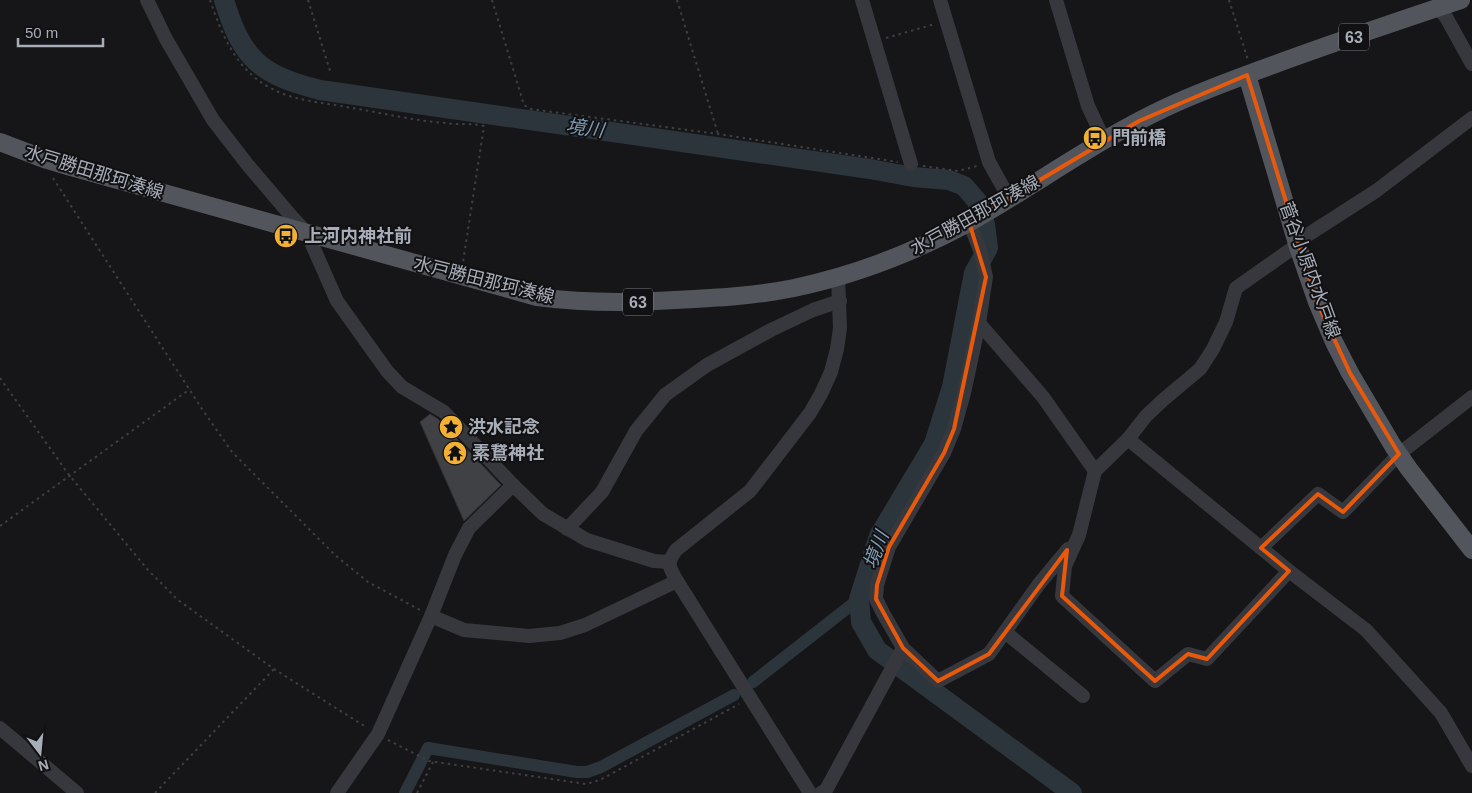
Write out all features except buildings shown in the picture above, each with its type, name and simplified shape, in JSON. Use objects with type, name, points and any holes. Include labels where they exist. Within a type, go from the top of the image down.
[{"type":"main road","name":"水戸勝田那珂湊線","points":[[0,142],[47,160],[536,297],[571,301],[633,303],[714,298],[795,288],[905,254],[969,222],[1104,140],[1168,106],[1247,75],[1461,0]]},
{"type":"main road","name":"菅谷小原内水戸線","points":[[1247,75],[1297,244],[1317,302],[1334,342],[1350,373],[1399,454],[1472,550]]},
{"type":"street","points":[[147,0],[166,40],[213,120],[247,164],[307,233],[337,301],[387,371],[402,387],[444,412],[543,514],[587,540],[654,561],[669,562]]},
{"type":"street","points":[[862,0],[912,164]]},
{"type":"street","points":[[940,0],[989,162],[1009,198]]},
{"type":"street","points":[[1056,0],[1088,106],[1104,140]]},
{"type":"street","points":[[1438,8],[1446,17],[1472,64]]},
{"type":"street","points":[[1289,571],[1207,659],[1188,654],[1154,681],[1062,596],[1065,566],[1079,535],[1094,471],[1128,439],[1152,410],[1200,369],[1213,349],[1226,322],[1236,288],[1290,250],[1306,236],[1376,192],[1472,118]]},
{"type":"street","points":[[969,222],[980,250],[986,277],[979,323],[954,429],[944,453],[889,547],[877,585],[876,599],[901,652],[938,681],[989,654],[1039,584],[1079,535]]},
{"type":"street","points":[[810,793],[670,569],[669,562],[676,550],[735,505],[750,491],[810,414],[822,394],[831,372],[840,328],[838,276]]},
{"type":"street","points":[[567,529],[602,492],[636,431],[665,395],[707,364],[813,310],[840,301]]},
{"type":"street","points":[[979,323],[1043,398],[1094,471]]},
{"type":"street","points":[[1261,548],[1318,494],[1343,512],[1399,454],[1472,397]]},
{"type":"street","points":[[1128,439],[1289,571],[1366,630],[1441,714],[1472,766]]},
{"type":"street","points":[[337,793],[378,734],[431,616],[455,555],[469,528],[513,485]]},
{"type":"street","points":[[431,616],[464,630],[530,636],[560,633],[585,625],[677,580]]},
{"type":"street","points":[[1005,632],[1084,696]]},
{"type":"street","points":[[821,793],[826,790],[901,652]]},
{"type":"street","points":[[0,728],[76,793]]},
{"type":"path","points":[[210,0],[223,38],[243,67],[254,77],[276,91],[306,100],[446,123],[484,126],[462,265],[458,276]]},
{"type":"path","points":[[308,0],[331,74]]},
{"type":"path","points":[[492,0],[524,105],[530,109],[718,134],[958,171],[989,162]]},
{"type":"path","points":[[677,0],[718,134]]},
{"type":"path","points":[[1229,0],[1249,63],[1247,75]]},
{"type":"path","points":[[875,41],[946,20]]},
{"type":"path","points":[[47,160],[52,176],[232,452],[335,555],[368,582],[431,616]]},
{"type":"path","points":[[0,378],[69,475],[148,570],[178,600],[274,669],[378,734],[429,761],[586,784],[600,780],[750,698]]},
{"type":"path","points":[[0,526],[190,389]]},
{"type":"path","points":[[155,793],[274,669]]},
{"type":"path","points":[[417,793],[433,762]]},
{"type":"highlighted area","points":[[1247,75],[1317,302],[1350,373],[1399,454],[1343,512],[1318,494],[1261,548],[1289,571],[1207,659],[1188,654],[1155,681],[1062,596],[1067,550],[989,654],[938,681],[903,648],[876,599],[877,585],[889,547],[944,453],[954,429],[986,277],[969,222],[1139,121]]},
{"type":"waterway","name":"境川","points":[[224,0],[238,37],[256,62],[282,78],[320,90],[870,169],[913,177],[949,180],[964,186],[977,201],[979,207]]},
{"type":"waterway","name":"境川","points":[[985,224],[988,248],[974,273],[952,387],[934,444],[879,536],[859,599],[861,622],[877,650],[1072,793]]},
{"type":"waterway","points":[[753,682],[859,599]]},
{"type":"waterway","points":[[405,793],[428,748],[587,772],[601,767],[734,695]]},
{"type":"place","name":"門前橋","points":[[1095,138]]},
{"type":"place","name":"上河内神社前","points":[[286,236]]},
{"type":"place","name":"洪水記念","points":[[451,427]]},
{"type":"place","name":"素鵞神社","points":[[455,453]]}]
